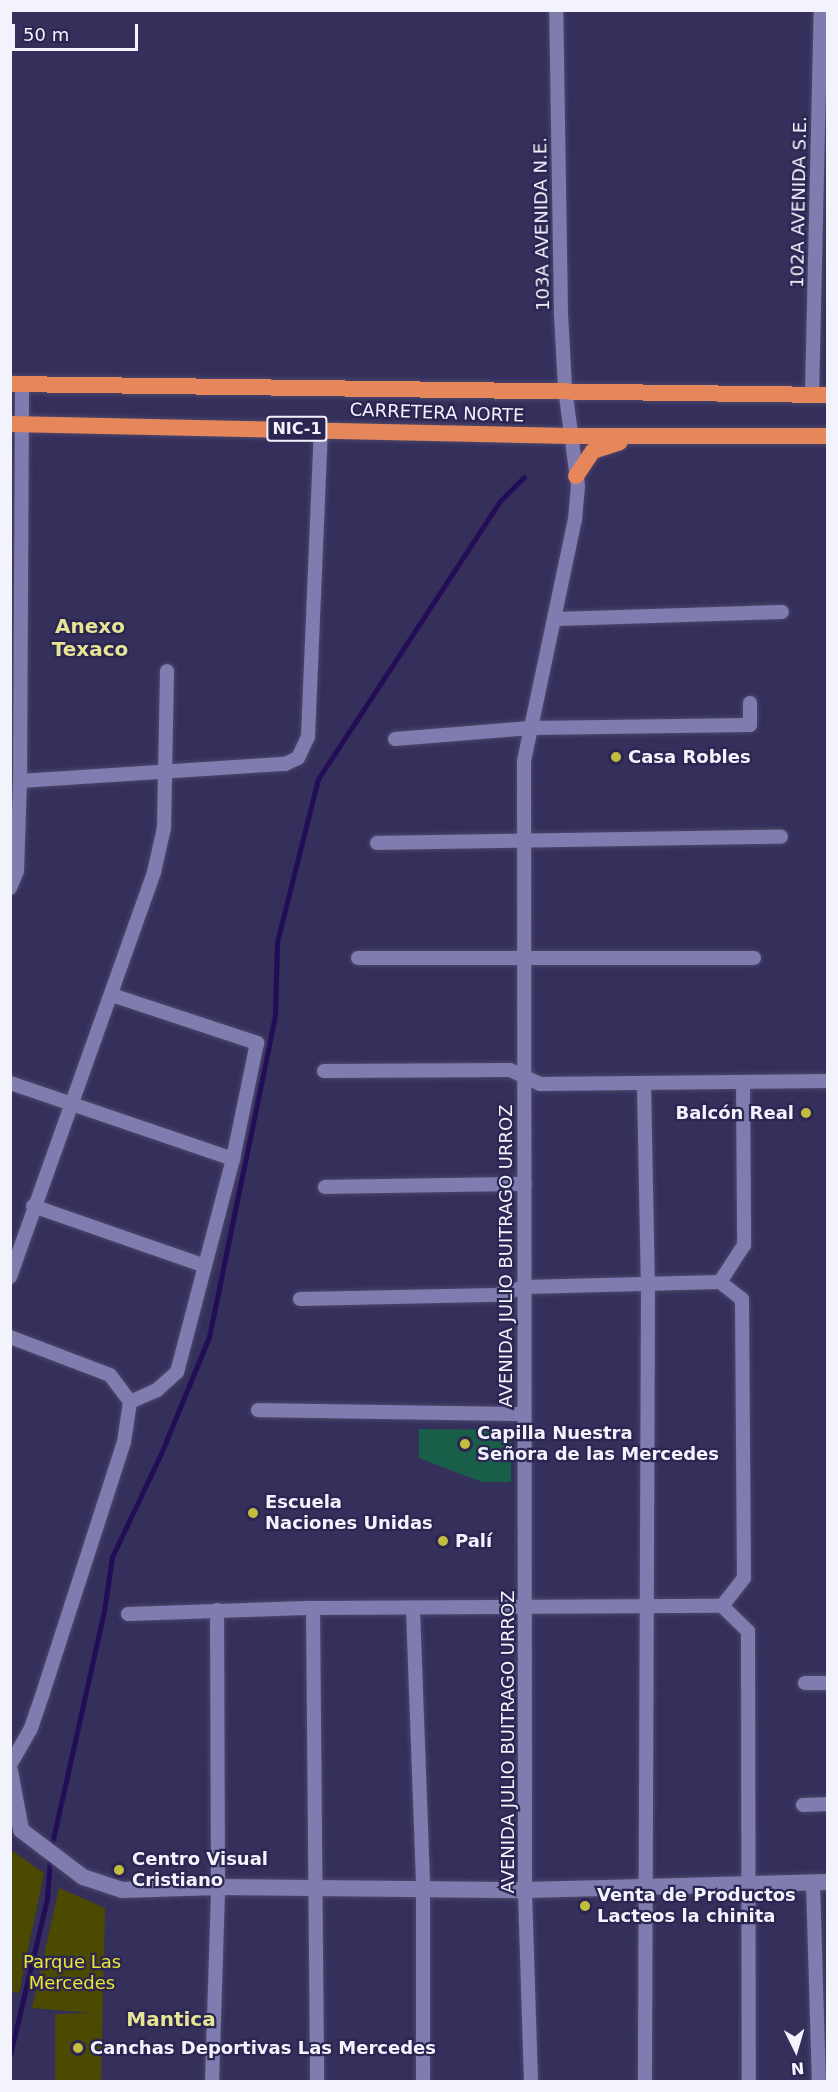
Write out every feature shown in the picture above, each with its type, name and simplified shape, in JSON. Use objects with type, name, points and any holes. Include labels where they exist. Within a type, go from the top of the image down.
[{"type":"highway","name":"CARRETERA NORTE","points":[[16,384],[565,388],[820,395]]},
{"type":"highway","name":"CARRETERA NORTE","points":[[16,425],[572,436],[828,436]]},
{"type":"highway","points":[[576,476],[588,456],[601,447],[660,437]]},
{"type":"street","name":"103A AVENIDA N.E.","points":[[556,10],[565,388],[572,436]]},
{"type":"street","name":"102A AVENIDA S.E.","points":[[820,395],[821,10]]},
{"type":"street","points":[[10,888],[17,872],[20,781],[16,384]]},
{"type":"street","points":[[20,781],[285,764],[298,758],[308,737],[321,430]]},
{"type":"street","name":"AVENIDA JULIO BUITRAGO URROZ","points":[[531,2082],[525,1890],[524,761],[576,520],[576,476],[572,436]]},
{"type":"street","points":[[555,619],[783,612]]},
{"type":"street","points":[[10,1277],[33,1206],[74,1104],[154,872],[164,828],[167,671]]},
{"type":"street","points":[[395,739],[531,728],[750,724],[750,703]]},
{"type":"street","points":[[377,843],[781,837]]},
{"type":"street","points":[[358,958],[754,958]]},
{"type":"street","points":[[112,995],[257,1043],[233,1159],[177,1372],[157,1390],[130,1402]]},
{"type":"street","points":[[324,1071],[510,1070],[525,1079],[540,1084],[828,1082]]},
{"type":"street","points":[[720,1282],[744,1245],[743,1082]]},
{"type":"street","points":[[10,1083],[233,1159]]},
{"type":"street","points":[[644,1083],[648,1285],[645,2082]]},
{"type":"street","points":[[325,1187],[525,1184]]},
{"type":"street","points":[[33,1206],[205,1266]]},
{"type":"street","points":[[300,1299],[496,1295],[525,1287],[720,1282],[742,1299],[743,1334],[744,1578],[722,1606]]},
{"type":"street","points":[[10,1337],[110,1375],[130,1402],[124,1442],[43,1693],[30,1730],[10,1765]]},
{"type":"street","points":[[258,1410],[524,1414]]},
{"type":"street","points":[[128,1614],[313,1608],[722,1606],[748,1631],[749,2082]]},
{"type":"street","points":[[313,1608],[318,1890],[317,2082]]},
{"type":"street","points":[[413,1609],[423,1888],[423,2082]]},
{"type":"street","points":[[212,2082],[218,1887],[217,1610]]},
{"type":"street","points":[[805,1683],[828,1683]]},
{"type":"street","points":[[10,1771],[21,1830],[58,1862],[83,1877],[122,1890],[218,1887],[318,1890],[423,1888],[525,1890],[750,1887],[820,1883],[819,2082]]},
{"type":"street","points":[[803,1805],[828,1804]]},
{"type":"green space","points":[[11,1850],[44,1873],[19,1993],[11,1991]]},
{"type":"green space","name":"Parque Las Mercedes","points":[[59,1888],[105,1908],[101,2081],[55,2081],[55,2014],[91,2013],[32,2008]]},
{"type":"building","name":"Capilla Nuestra Señora de las Mercedes","points":[[419,1429],[511,1430],[511,1482],[482,1482],[419,1458]]},
{"type":"waterway","points":[[51,1848],[104,1611],[112,1557],[162,1451],[209,1337],[275,1015],[277,942],[318,779],[499,502],[524,477]]},
{"type":"waterway","points":[[10,2055],[47,1898],[50,1858]]},
{"type":"place","name":"Casa Robles","points":[[616,757]]},
{"type":"place","name":"Balcón Real","points":[[806,1113]]},
{"type":"place","name":"Capilla Nuestra Señora de las Mercedes","points":[[465,1444]]},
{"type":"place","name":"Escuela Naciones Unidas","points":[[253,1513]]},
{"type":"place","name":"Palí","points":[[443,1541]]},
{"type":"place","name":"Centro Visual Cristiano","points":[[119,1870]]},
{"type":"place","name":"Venta de Productos Lacteos la chinita","points":[[585,1906]]},
{"type":"place","name":"Canchas Deportivas Las Mercedes","points":[[78,2048]]},
{"type":"district","name":"Anexo Texaco","points":[[90,638]]},
{"type":"district","name":"Mantica","points":[[171,2019]]}]
